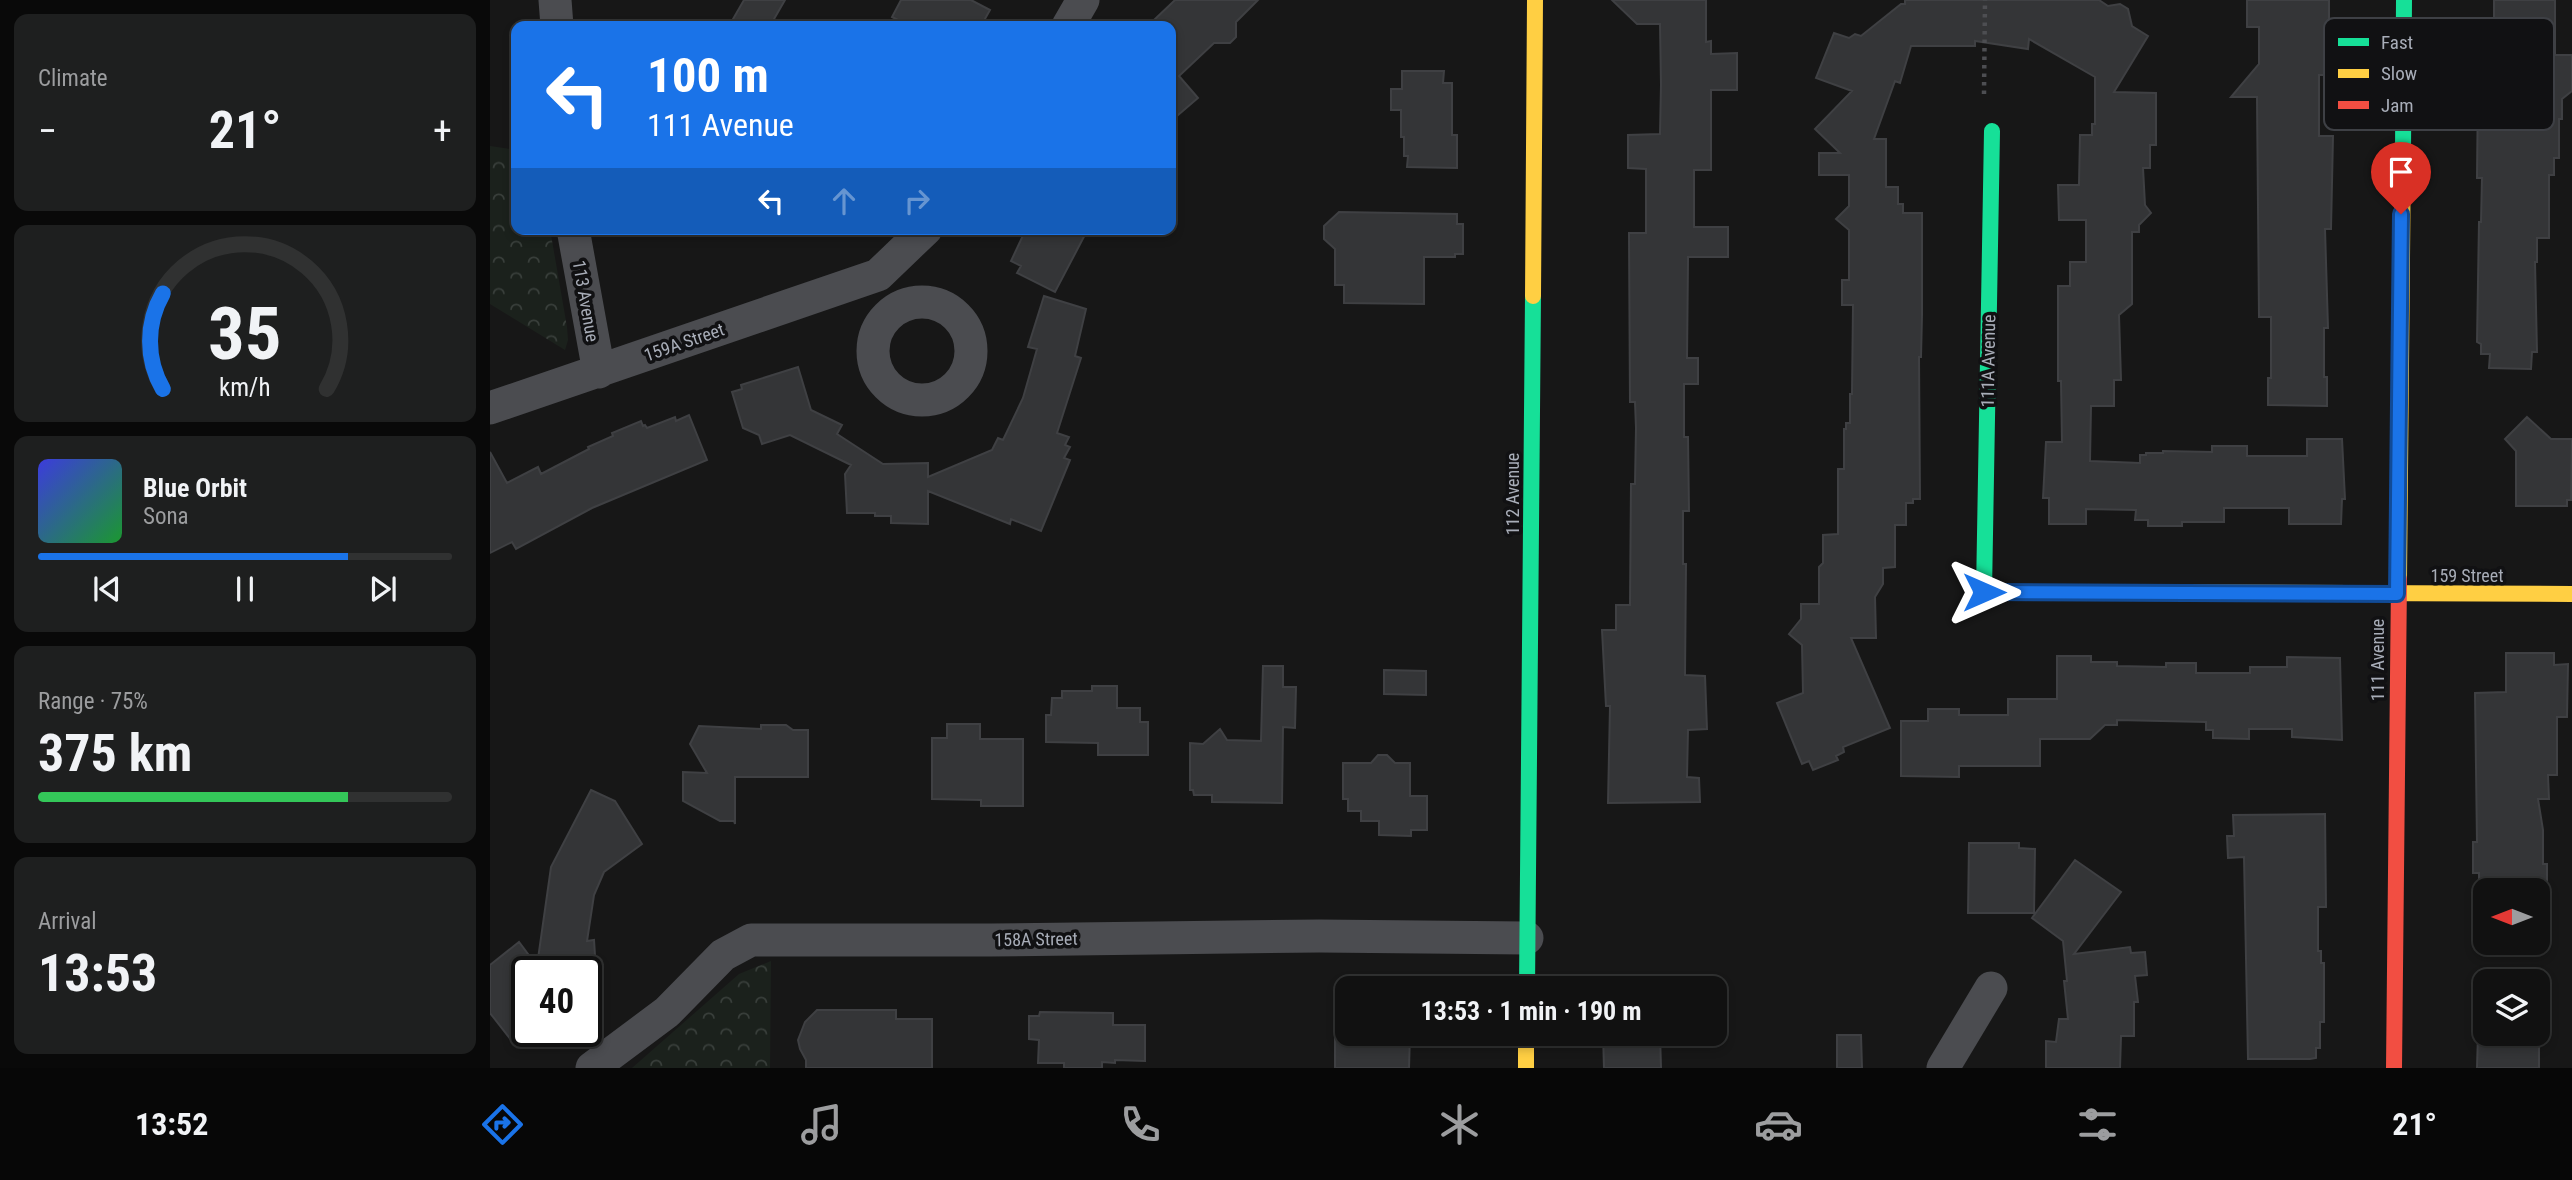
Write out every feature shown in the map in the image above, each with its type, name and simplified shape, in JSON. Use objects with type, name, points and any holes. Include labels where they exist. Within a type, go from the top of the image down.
[{"type":"street","points":[[555,0],[557,21]]},
{"type":"street","points":[[1071,21],[1083,0]]},
{"type":"street","name":"112 Avenue","points":[[1527,976],[1535,0]]},
{"type":"street","name":"111 Avenue","points":[[2404,0],[2404,18]]},
{"type":"street","name":"111 Avenue","points":[[2394,1068],[2402,130]]},
{"type":"street","name":"111A Avenue","points":[[1984,592],[1992,131]]},
{"type":"street","name":"113 Avenue","points":[[574,235],[599,372]]},
{"type":"street","name":"159A Street","points":[[490,408],[878,275],[920,235]]},
{"type":"street","points":[[878,275],[892,311]]},
{"type":"street","name":"159 Street","points":[[1984,592],[2572,594]]},
{"type":"street","name":"158A Street","points":[[592,1068],[667,1013],[723,955],[751,940],[1319,936],[1527,938]]},
{"type":"street","points":[[1942,1068],[1991,988]]},
{"type":"street","points":[[1526,1046],[1526,1068]]},
{"type":"path","points":[[1984,0],[1984,94]]},
{"type":"green space","points":[[490,146],[511,149],[511,235],[551,235],[567,327],[568,340],[565,350],[490,304]]},
{"type":"green space","points":[[771,961],[770,1068],[632,1068],[739,974]]},
{"type":"building","points":[[744,0],[785,0],[773,21],[732,21]]},
{"type":"building","points":[[901,0],[971,0],[990,10],[984,21],[900,21],[892,17]]},
{"type":"building","points":[[1175,0],[1258,0],[1236,22],[1236,37],[1230,43],[1214,43],[1179,76],[1198,98],[1176,117],[1176,21],[1154,20]]},
{"type":"building","points":[[1612,0],[1706,0],[1706,42],[1711,41],[1711,54],[1737,53],[1737,90],[1711,90],[1711,170],[1694,170],[1694,227],[1728,227],[1728,257],[1688,257],[1687,358],[1698,358],[1698,384],[1684,384],[1689,511],[1683,511],[1683,564],[1686,564],[1685,675],[1705,676],[1707,729],[1688,730],[1687,777],[1699,778],[1700,802],[1608,803],[1610,706],[1606,706],[1602,630],[1616,630],[1616,605],[1630,605],[1631,484],[1635,484],[1636,428],[1635,402],[1630,402],[1629,233],[1646,233],[1646,169],[1628,168],[1628,135],[1660,134],[1661,85],[1660,24],[1637,24]]},
{"type":"building","points":[[1905,0],[2099,0],[2108,6],[2120,4],[2128,9],[2132,26],[2148,36],[2114,92],[2156,93],[2156,145],[2150,145],[2150,168],[2143,168],[2145,205],[2151,213],[2139,225],[2139,232],[2132,232],[2132,304],[2119,315],[2121,380],[2114,380],[2114,406],[2091,406],[2090,461],[2140,463],[2140,455],[2146,453],[2212,452],[2212,446],[2247,446],[2247,456],[2307,456],[2307,439],[2342,439],[2345,499],[2342,499],[2341,524],[2289,524],[2289,508],[2224,508],[2224,522],[2182,522],[2182,526],[2148,526],[2148,520],[2135,520],[2136,510],[2086,509],[2086,524],[2049,524],[2049,498],[2043,498],[2046,442],[2062,442],[2061,381],[2058,381],[2058,286],[2070,286],[2070,262],[2086,262],[2086,220],[2059,220],[2058,185],[2079,185],[2080,135],[2092,135],[2092,124],[2095,124],[2095,77],[2029,39],[2028,49],[1975,41],[1975,46],[1911,46],[1900,83],[1895,81],[1874,139],[1886,139],[1886,187],[1898,187],[1898,204],[1903,204],[1903,213],[1922,213],[1920,499],[1906,503],[1906,525],[1895,525],[1895,567],[1883,568],[1883,584],[1875,597],[1876,638],[1851,638],[1890,728],[1843,747],[1844,752],[1836,756],[1838,760],[1813,770],[1809,761],[1802,764],[1777,703],[1803,693],[1802,645],[1789,634],[1801,619],[1801,604],[1819,604],[1819,567],[1823,563],[1823,535],[1838,534],[1838,469],[1844,469],[1844,429],[1846,423],[1850,423],[1852,394],[1853,305],[1842,305],[1842,280],[1849,280],[1849,230],[1836,219],[1849,206],[1849,175],[1819,175],[1819,153],[1840,153],[1815,129],[1852,91],[1816,78],[1834,33],[1849,38],[1855,34],[1861,36],[1901,4],[1905,4]]},
{"type":"building","points":[[2247,0],[2329,0],[2329,18],[2324,18],[2324,75],[2319,75],[2319,136],[2333,136],[2331,229],[2325,229],[2328,328],[2324,328],[2324,377],[2327,377],[2327,406],[2268,405],[2271,317],[2259,317],[2257,97],[2231,97],[2259,64],[2259,27],[2247,27]]},
{"type":"building","points":[[2494,0],[2555,0],[2555,55],[2572,55],[2572,91],[2562,99],[2559,158],[2554,158],[2554,175],[2549,175],[2549,238],[2537,238],[2537,352],[2532,352],[2531,369],[2489,368],[2490,354],[2481,354],[2481,344],[2477,342],[2482,178],[2477,178],[2478,130],[2554,130],[2554,18],[2494,18]]},
{"type":"building","points":[[1402,71],[1444,71],[1443,83],[1452,83],[1452,135],[1457,135],[1457,168],[1407,167],[1408,156],[1404,156],[1404,137],[1401,137],[1401,110],[1391,110],[1391,89],[1402,89]]},
{"type":"building","points":[[1339,212],[1457,214],[1457,224],[1463,224],[1463,254],[1455,254],[1455,257],[1424,257],[1424,304],[1344,303],[1344,285],[1335,285],[1335,249],[1324,239],[1324,226]]},
{"type":"building","points":[[1023,235],[1085,235],[1055,292],[1017,273],[1021,266],[1011,261]]},
{"type":"building","points":[[1044,296],[1086,309],[1075,356],[1081,358],[1057,433],[1069,437],[1065,445],[1070,447],[1064,458],[1070,460],[1041,531],[1011,519],[1010,524],[928,491],[928,524],[891,523],[891,516],[847,513],[845,474],[851,465],[790,435],[762,444],[759,435],[743,428],[732,392],[742,389],[741,385],[798,367],[811,410],[842,425],[837,434],[883,464],[928,463],[928,477],[992,450],[998,438],[1003,440],[1023,398],[1037,349],[1028,347]]},
{"type":"building","points":[[689,415],[707,460],[592,508],[516,549],[512,542],[490,553],[490,452],[507,483],[538,467],[541,474],[613,436],[612,433],[641,421],[647,428],[675,417],[676,421]]},
{"type":"building","points":[[2527,417],[2551,439],[2572,439],[2571,500],[2567,500],[2567,506],[2516,506],[2516,451],[2505,439]]},
{"type":"building","points":[[2506,653],[2554,653],[2554,665],[2568,664],[2567,717],[2557,717],[2557,775],[2548,775],[2549,799],[2538,799],[2543,830],[2543,864],[2547,864],[2547,878],[2479,878],[2479,873],[2473,873],[2473,842],[2477,842],[2475,693],[2506,692]]},
{"type":"building","points":[[2057,656],[2091,656],[2091,662],[2117,662],[2117,666],[2166,667],[2166,663],[2196,663],[2196,673],[2250,673],[2250,667],[2287,667],[2287,657],[2340,658],[2342,740],[2292,737],[2292,729],[2249,729],[2249,739],[2213,738],[2213,730],[2206,730],[2206,722],[2117,720],[2117,725],[2105,725],[2090,739],[2040,739],[2040,766],[1959,766],[1959,777],[1901,776],[1901,721],[1928,721],[1928,709],[1959,709],[1959,715],[2008,715],[2008,699],[2057,699]]},
{"type":"building","points":[[1263,666],[1283,666],[1283,687],[1296,687],[1295,728],[1283,727],[1282,803],[1212,802],[1212,795],[1194,795],[1193,790],[1190,790],[1190,743],[1203,744],[1220,729],[1227,740],[1261,741]]},
{"type":"building","points":[[1384,670],[1426,671],[1426,695],[1384,694]]},
{"type":"building","points":[[1092,686],[1117,686],[1117,708],[1140,708],[1140,722],[1148,722],[1148,755],[1098,755],[1098,743],[1046,742],[1046,715],[1051,715],[1052,698],[1062,698],[1062,691],[1092,691]]},
{"type":"building","points":[[947,724],[980,724],[980,739],[1023,739],[1023,806],[981,806],[981,800],[932,799],[932,738],[947,738]]},
{"type":"building","points":[[761,725],[786,725],[793,730],[808,730],[808,777],[735,777],[735,824],[734,821],[720,821],[683,801],[683,772],[707,773],[690,744],[699,726],[761,729]]},
{"type":"building","points":[[1378,755],[1387,755],[1395,763],[1410,763],[1410,796],[1427,796],[1427,830],[1411,830],[1411,836],[1379,835],[1379,821],[1361,821],[1361,811],[1348,811],[1348,799],[1343,799],[1343,763],[1371,763]]},
{"type":"building","points":[[591,790],[615,801],[642,844],[604,872],[594,895],[587,941],[594,940],[595,956],[538,956],[551,867]]},
{"type":"building","points":[[2325,814],[2326,907],[2318,907],[2318,951],[2321,951],[2321,963],[2324,963],[2324,1022],[2320,1022],[2320,1048],[2316,1048],[2316,1058],[2310,1059],[2248,1059],[2244,857],[2228,858],[2227,836],[2234,836],[2233,815]]},
{"type":"building","points":[[1969,843],[2019,843],[2019,848],[2035,849],[2034,913],[1968,913]]},
{"type":"building","points":[[2075,860],[2121,892],[2074,954],[2130,947],[2131,953],[2145,952],[2147,975],[2135,976],[2138,1002],[2134,1002],[2134,1036],[2121,1036],[2120,1068],[2046,1068],[2046,1041],[2056,1042],[2059,1019],[2068,1019],[2064,981],[2067,981],[2063,941],[2032,918]]},
{"type":"building","points":[[519,942],[530,956],[511,956],[511,1040],[490,1013],[490,965]]},
{"type":"building","points":[[817,1010],[896,1010],[896,1019],[932,1019],[932,1068],[806,1068],[806,1060],[798,1040],[805,1022]]},
{"type":"building","points":[[1040,1012],[1113,1013],[1113,1025],[1145,1025],[1145,1061],[1102,1062],[1102,1068],[1064,1068],[1064,1063],[1038,1063],[1039,1040],[1029,1039],[1029,1016],[1039,1016]]},
{"type":"building","points":[[1837,1035],[1861,1035],[1862,1068],[1837,1068]]},
{"type":"building","points":[[1335,1046],[1410,1046],[1409,1068],[1335,1068]]},
{"type":"building","points":[[1603,1046],[1660,1046],[1661,1068],[1604,1068]]},
{"type":"building","points":[[2478,1046],[2539,1046],[2539,1068],[2477,1068]]},
{"type":"traffic: fast","points":[[2404,0],[2404,18]]},
{"type":"traffic: fast","points":[[2403,130],[2403,151]]},
{"type":"traffic: fast","points":[[1992,131],[1984,592],[2113,592]]},
{"type":"traffic: fast","points":[[1527,976],[1533,296]]},
{"type":"traffic: slow","points":[[1533,296],[1535,0]]},
{"type":"traffic: slow","points":[[2399,579],[2403,151]]},
{"type":"traffic: slow","points":[[2113,592],[2572,594]]},
{"type":"traffic: slow","points":[[1526,1046],[1526,1068]]},
{"type":"traffic: jam","points":[[2394,1068],[2399,579]]},
{"type":"route","points":[[1984,592],[2397,594],[2401,214]]}]
